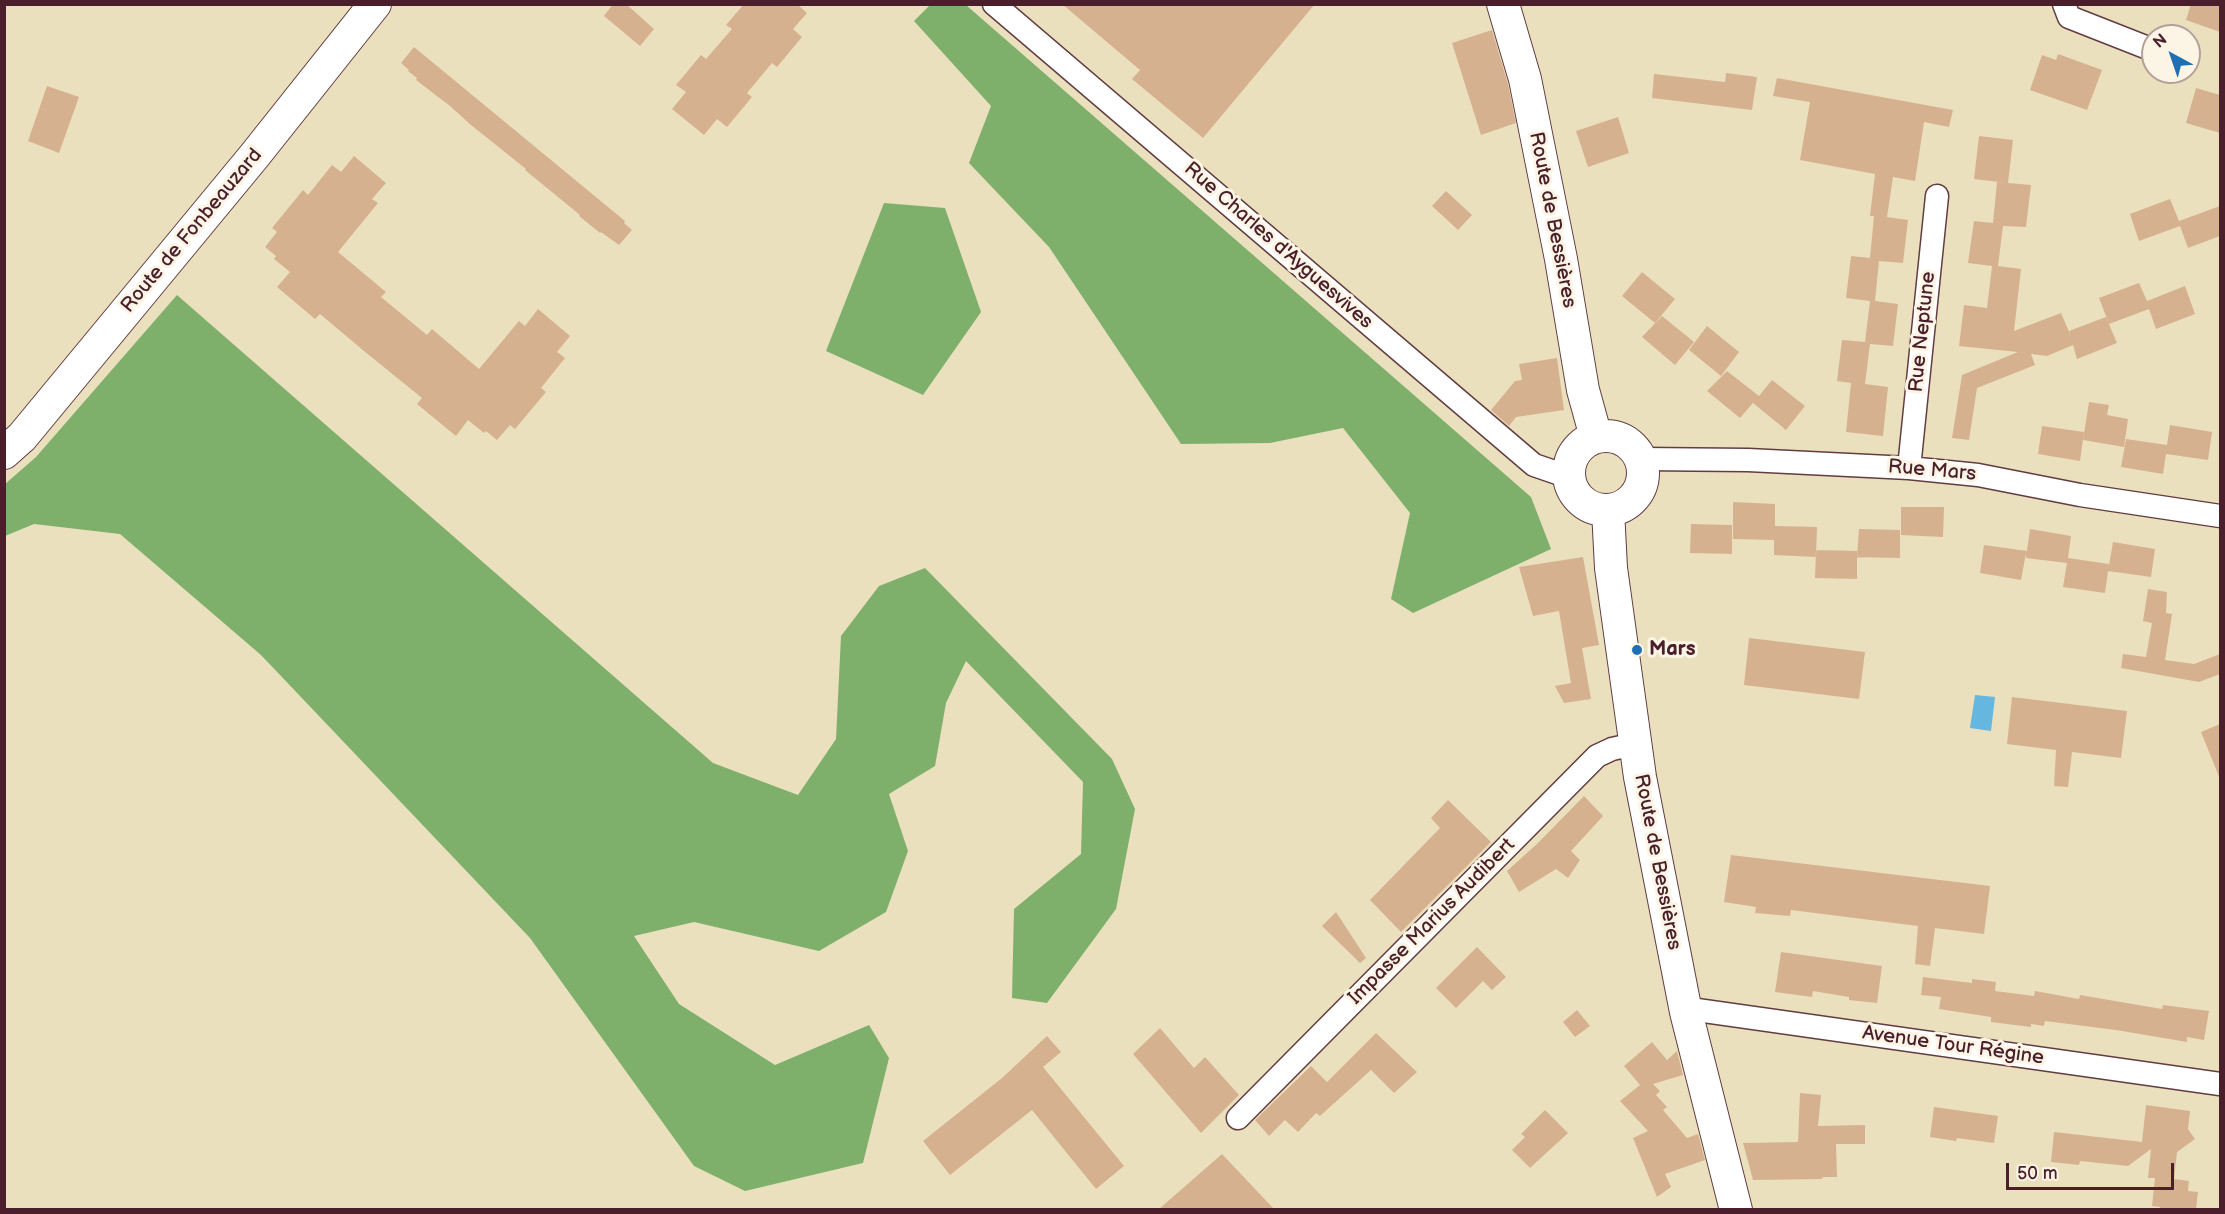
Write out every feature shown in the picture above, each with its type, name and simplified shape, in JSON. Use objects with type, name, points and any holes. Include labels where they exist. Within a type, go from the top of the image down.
[{"type":"main road","name":"Route de Fonbeauzard","points":[[4,453],[22,437],[255,155],[375,4]]},
{"type":"main road","name":"Route de Bessières","points":[[1503,4],[1525,79],[1561,259],[1584,390],[1596,437]]},
{"type":"main road","points":[[1608,435],[1621,438],[1636,450],[1641,459],[1642,484],[1632,500],[1620,507],[1608,510],[1586,504],[1578,497],[1569,477],[1571,460],[1578,448],[1596,437],[1608,435]]},
{"type":"main road","name":"Route de Bessières","points":[[1608,510],[1611,568],[1635,744],[1686,1012],[1736,1209]]},
{"type":"street","name":"Rue Charles d'Ayguesvives","points":[[994,4],[1534,465],[1569,477]]},
{"type":"street","points":[[2064,4],[2069,17],[2141,45]]},
{"type":"street","name":"Rue Neptune","points":[[1909,468],[1937,196]]},
{"type":"street","name":"Rue Mars","points":[[1641,459],[1748,460],[1909,468],[1978,475],[2080,495],[2220,516]]},
{"type":"street","name":"Impasse Marius Audibert","points":[[1238,1118],[1597,756],[1612,749],[1635,744]]},
{"type":"street","name":"Avenue Tour Régine","points":[[1686,1012],[1697,1010],[2220,1084]]},
{"type":"green space","points":[[930,5],[966,5],[1531,497],[1551,549],[1413,613],[1391,599],[1410,513],[1343,428],[1270,443],[1181,444],[1049,247],[969,163],[991,106],[914,21]]},
{"type":"green space","points":[[884,203],[945,208],[981,312],[923,395],[826,351]]},
{"type":"green space","points":[[177,295],[713,763],[798,795],[836,739],[841,636],[879,586],[925,568],[1112,759],[1135,809],[1116,909],[1047,1003],[1012,998],[1014,909],[1081,854],[1083,782],[966,661],[946,703],[935,766],[889,794],[908,851],[886,912],[819,951],[694,922],[634,936],[679,1004],[775,1065],[869,1025],[889,1058],[863,1163],[745,1191],[694,1166],[530,938],[261,655],[120,534],[34,524],[5,536],[5,484],[36,457]]},
{"type":"water","points":[[1975,695],[1995,697],[1991,731],[1970,728]]},
{"type":"building","points":[[613,4],[626,4],[654,29],[640,46],[604,16]]},
{"type":"building","points":[[744,4],[797,4],[807,13],[793,29],[802,37],[777,67],[772,63],[747,93],[752,97],[727,127],[717,119],[704,135],[672,109],[686,92],[676,85],[701,55],[706,59],[732,29],[726,25]]},
{"type":"building","points":[[1062,4],[1315,4],[1203,138],[1132,79],[1140,70]]},
{"type":"building","points":[[2191,4],[2220,4],[2220,32],[2186,20]]},
{"type":"building","points":[[1492,30],[1508,84],[1516,123],[1481,135],[1452,43]]},
{"type":"building","points":[[414,47],[625,221],[624,223],[632,230],[619,245],[579,216],[526,169],[416,80],[417,78],[401,63]]},
{"type":"building","points":[[2058,54],[2102,70],[2087,110],[2030,90],[2042,55],[2056,60]]},
{"type":"building","points":[[1726,73],[1757,77],[1752,110],[1652,98],[1654,74],[1725,82]]},
{"type":"building","points":[[1777,78],[1953,110],[1949,127],[1924,122],[1915,181],[1893,177],[1887,217],[1879,216],[1908,220],[1903,263],[1879,261],[1875,301],[1898,304],[1893,346],[1870,344],[1865,384],[1888,387],[1883,436],[1846,432],[1851,383],[1837,381],[1842,340],[1865,342],[1870,301],[1846,298],[1851,256],[1870,258],[1874,216],[1870,216],[1875,174],[1800,160],[1810,102],[1773,96]]},
{"type":"building","points":[[47,86],[79,97],[59,153],[28,141]]},
{"type":"building","points":[[2196,88],[2220,95],[2220,133],[2186,123]]},
{"type":"building","points":[[1618,117],[1629,153],[1588,167],[1576,131]]},
{"type":"building","points":[[1979,136],[2013,140],[2008,183],[1974,179]]},
{"type":"building","points":[[354,156],[386,183],[372,199],[378,203],[338,252],[386,292],[381,297],[427,335],[432,329],[479,369],[519,321],[525,326],[538,309],[570,336],[557,352],[565,358],[541,388],[546,392],[515,429],[510,425],[497,440],[468,420],[456,436],[417,404],[422,398],[320,314],[315,319],[277,287],[290,272],[274,259],[276,256],[265,247],[277,232],[272,228],[303,190],[308,195],[332,165],[341,172]]},
{"type":"building","points":[[1997,182],[2031,185],[2026,227],[2003,226],[1998,266],[2021,269],[2014,331],[2061,313],[2072,339],[2069,331],[2106,317],[2117,343],[2077,359],[2073,345],[2047,356],[2031,354],[2035,365],[1977,388],[1969,440],[1952,438],[1962,375],[2018,352],[1959,346],[1964,305],[1987,308],[1992,266],[1968,263],[1974,221],[1993,223]]},
{"type":"building","points":[[1446,191],[1472,215],[1458,230],[1432,206]]},
{"type":"building","points":[[2170,199],[2179,221],[2220,206],[2220,236],[2188,248],[2180,226],[2139,241],[2130,214]]},
{"type":"building","points":[[1642,272],[1675,299],[1655,323],[1622,296]]},
{"type":"building","points":[[2139,283],[2147,301],[2185,286],[2195,314],[2156,329],[2149,309],[2109,324],[2099,298]]},
{"type":"building","points":[[1662,316],[1694,342],[1675,365],[1642,337]]},
{"type":"building","points":[[1707,326],[1739,352],[1721,376],[1689,350]]},
{"type":"building","points":[[1557,358],[1564,410],[1516,417],[1509,426],[1491,410],[1515,381],[1522,380],[1519,364]]},
{"type":"building","points":[[1727,371],[1759,396],[1772,380],[1805,406],[1786,430],[1753,403],[1740,418],[1707,391]]},
{"type":"building","points":[[2089,402],[2109,405],[2107,415],[2128,419],[2124,447],[2083,440]]},
{"type":"building","points":[[2170,425],[2212,432],[2208,460],[2166,454],[2163,474],[2121,467],[2126,439],[2167,445]]},
{"type":"building","points":[[2042,426],[2084,432],[2080,461],[2038,454]]},
{"type":"building","points":[[1733,502],[1775,504],[1775,526],[1817,527],[1816,557],[1774,555],[1774,540],[1733,539]]},
{"type":"building","points":[[1901,507],[1944,507],[1943,537],[1901,535]]},
{"type":"building","points":[[1691,524],[1732,525],[1732,554],[1690,553]]},
{"type":"building","points":[[1859,529],[1900,530],[1900,558],[1857,557]]},
{"type":"building","points":[[2030,529],[2071,536],[2068,558],[2109,564],[2105,593],[2063,587],[2067,563],[2026,558],[2026,553],[2021,580],[1980,573],[1984,545],[2027,551]]},
{"type":"building","points":[[2113,542],[2155,549],[2151,577],[2108,571]]},
{"type":"building","points":[[1816,550],[1857,551],[1857,579],[1815,578]]},
{"type":"building","points":[[1583,557],[1599,645],[1582,648],[1591,699],[1564,703],[1555,686],[1571,683],[1559,611],[1533,616],[1519,567]]},
{"type":"building","points":[[2148,589],[2167,592],[2166,613],[2172,614],[2165,660],[2194,664],[2220,654],[2220,674],[2199,682],[2121,668],[2123,654],[2146,657],[2152,623],[2143,621]]},
{"type":"building","points":[[1749,638],[1865,652],[1859,699],[1744,685]]},
{"type":"building","points":[[2012,697],[2127,711],[2121,758],[2072,752],[2068,787],[2054,786],[2056,750],[2007,744]]},
{"type":"building","points":[[2220,724],[2220,779],[2201,732]]},
{"type":"building","points":[[1584,796],[1603,816],[1571,851],[1580,860],[1568,878],[1556,869],[1519,892],[1507,871]]},
{"type":"building","points":[[1448,800],[1491,842],[1401,932],[1370,900],[1440,828],[1431,818]]},
{"type":"building","points":[[1731,855],[1990,886],[1984,934],[1935,928],[1930,966],[1915,964],[1918,926],[1791,910],[1790,916],[1755,913],[1756,907],[1724,902]]},
{"type":"building","points":[[1336,912],[1366,958],[1360,963],[1322,926]]},
{"type":"building","points":[[1477,947],[1506,977],[1492,990],[1483,981],[1456,1008],[1436,988]]},
{"type":"building","points":[[1781,952],[1882,966],[1877,1003],[1849,1000],[1849,997],[1813,991],[1812,997],[1775,992]]},
{"type":"building","points":[[1923,977],[1972,983],[1972,979],[1996,982],[1995,991],[2034,996],[2035,991],[2079,999],[2080,995],[2162,1009],[2163,1005],[2209,1011],[2204,1040],[2187,1037],[2187,1042],[2045,1021],[2044,1026],[2031,1024],[2031,1027],[1991,1022],[1991,1017],[1939,1009],[1941,997],[1921,995]]},
{"type":"building","points":[[1577,1010],[1590,1026],[1575,1037],[1563,1022]]},
{"type":"building","points":[[1160,1028],[1194,1068],[1205,1057],[1239,1095],[1201,1133],[1133,1054]]},
{"type":"building","points":[[1376,1033],[1417,1072],[1394,1093],[1371,1070],[1320,1116],[1316,1113],[1298,1132],[1285,1120],[1269,1136],[1255,1120],[1311,1066],[1327,1082]]},
{"type":"building","points":[[1047,1036],[1061,1052],[1043,1067],[1124,1166],[1096,1189],[1032,1110],[950,1175],[923,1141],[1002,1078]]},
{"type":"building","points":[[1652,1042],[1667,1060],[1677,1051],[1683,1075],[1653,1084],[1660,1091],[1656,1095],[1667,1107],[1663,1110],[1687,1138],[1698,1134],[1705,1160],[1665,1174],[1671,1187],[1657,1197],[1633,1138],[1648,1131],[1620,1101],[1640,1085],[1624,1066]]},
{"type":"building","points":[[1800,1093],[1821,1095],[1818,1126],[1865,1125],[1865,1144],[1836,1144],[1837,1177],[1753,1180],[1743,1143],[1798,1142]]},
{"type":"building","points":[[2146,1105],[2190,1111],[2188,1129],[2195,1139],[2177,1152],[2174,1179],[2189,1181],[2188,1191],[2198,1192],[2196,1209],[2160,1209],[2160,1207],[2152,1206],[2155,1178],[2148,1178],[2151,1149],[2128,1166],[2080,1161],[2079,1165],[2051,1162],[2054,1132],[2142,1142]]},
{"type":"building","points":[[1934,1107],[1998,1116],[1994,1143],[1930,1137]]},
{"type":"building","points":[[1545,1110],[1568,1133],[1530,1168],[1512,1150],[1525,1137],[1521,1134]]},
{"type":"building","points":[[1222,1154],[1274,1209],[1159,1209]]},
{"type":"place","name":"Mars","points":[[1637,650]]}]
